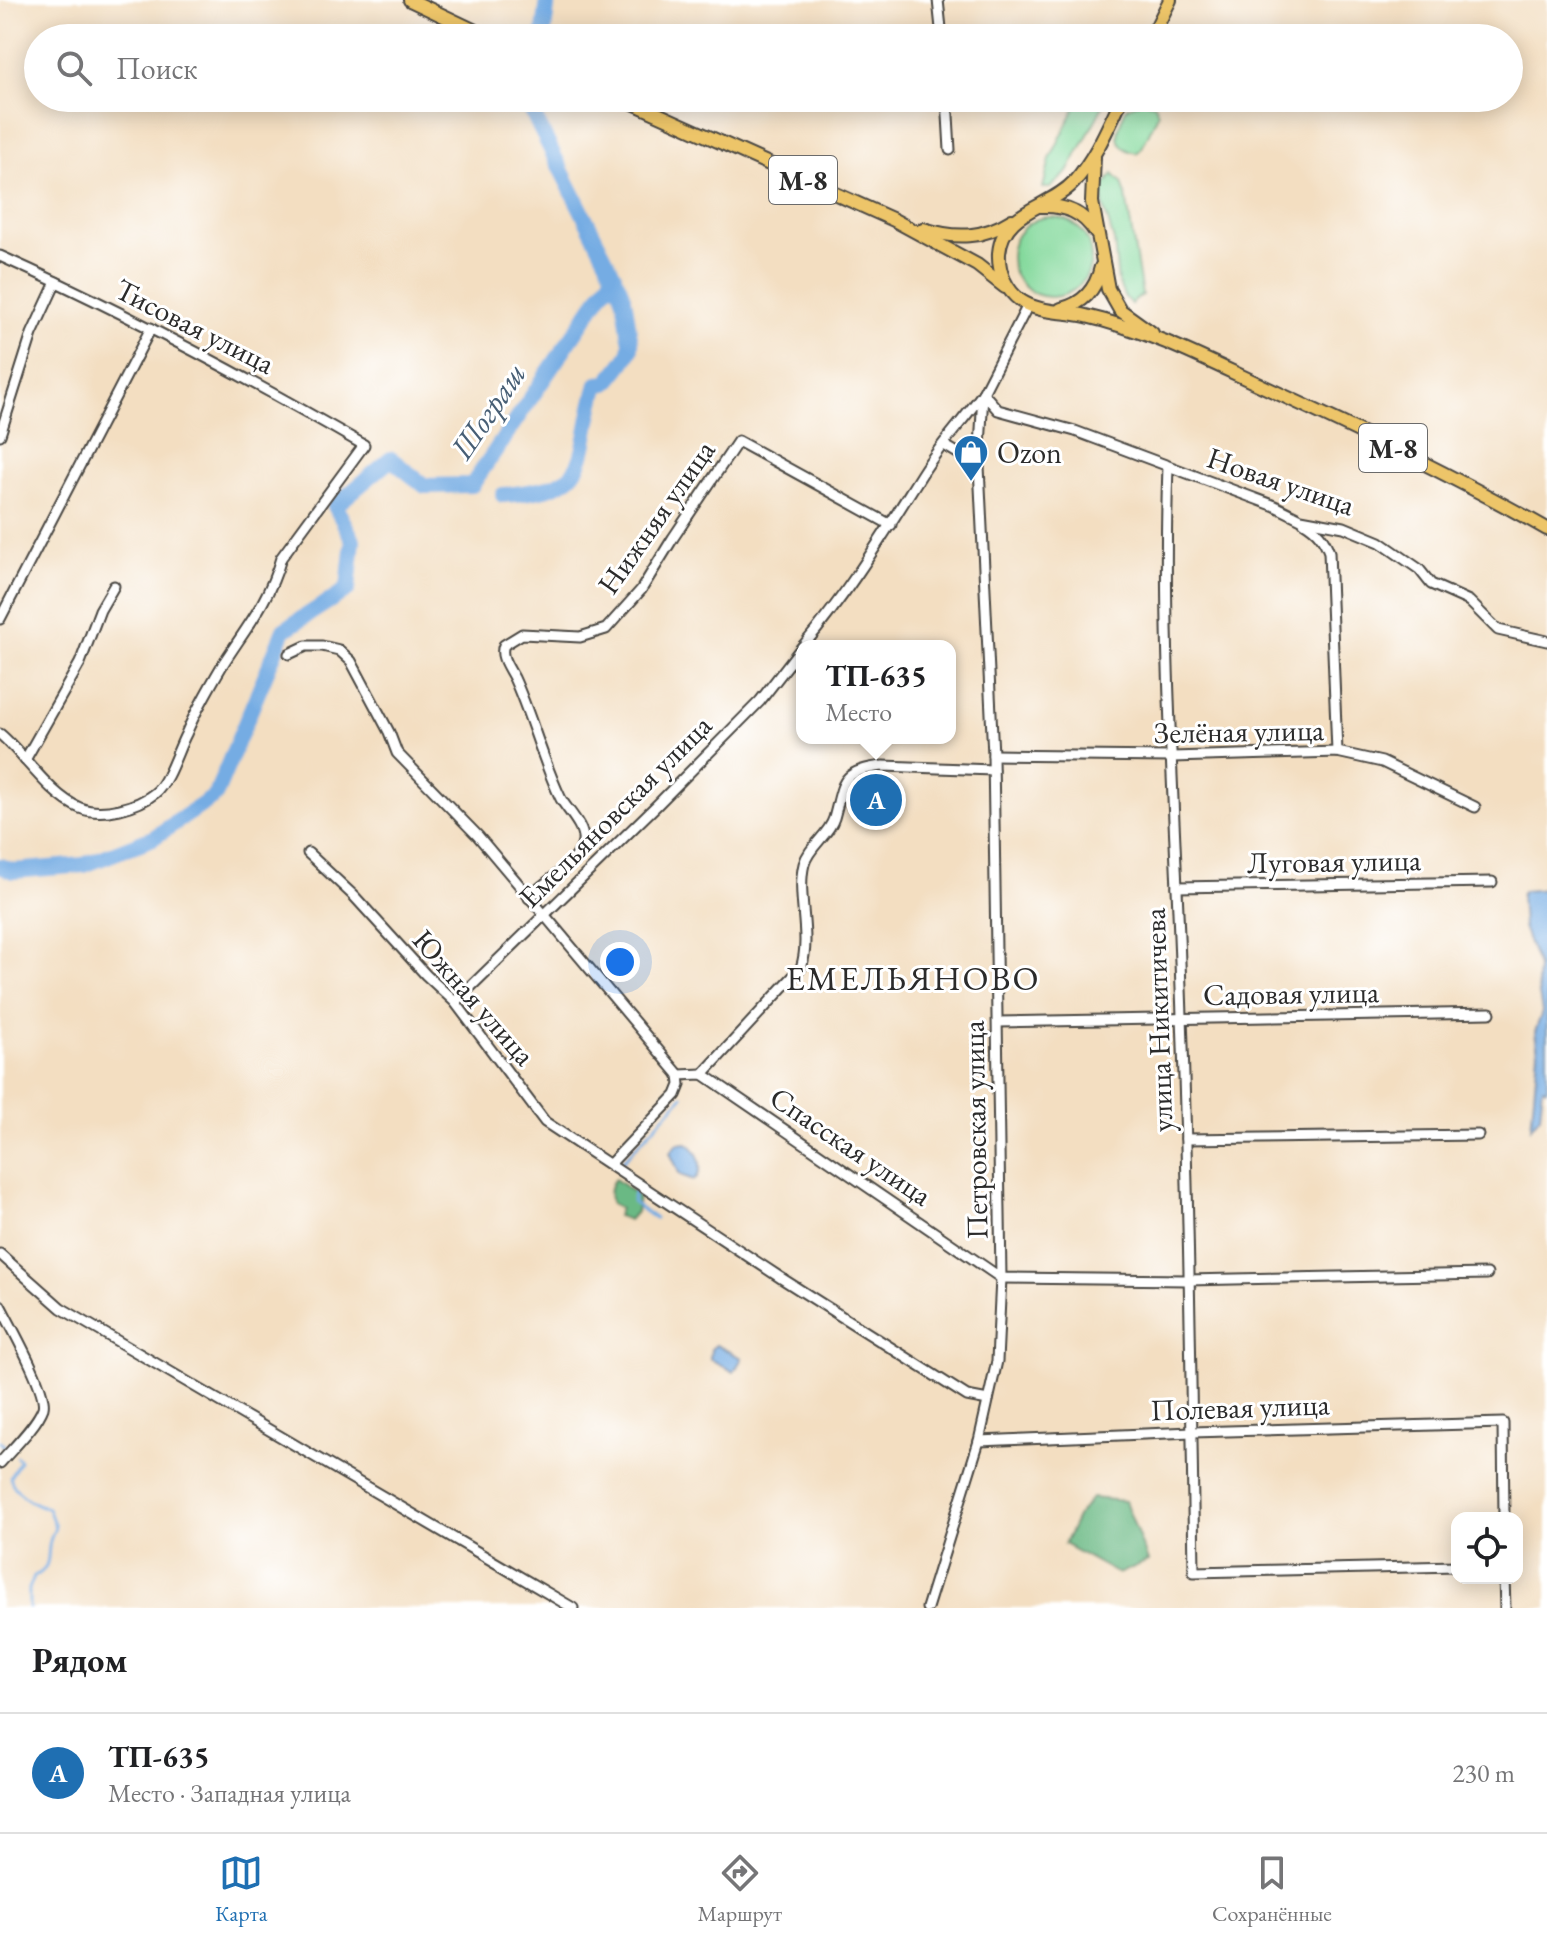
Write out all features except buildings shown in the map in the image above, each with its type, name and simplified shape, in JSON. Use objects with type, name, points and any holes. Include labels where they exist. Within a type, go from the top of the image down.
[{"type":"main road","points":[[410,0],[461,24]]},
{"type":"main road","points":[[1158,24],[1170,0]]},
{"type":"main road","name":"М-8","points":[[653,112],[894,220],[977,265],[1029,304],[1087,316],[1164,341],[1411,456],[1547,529]]},
{"type":"main road","points":[[1036,207],[1068,188],[1094,157],[1115,112]]},
{"type":"main road","points":[[1094,157],[1092,202],[1100,244]]},
{"type":"main road","points":[[1036,207],[1058,206],[1073,211],[1092,227],[1100,244]]},
{"type":"main road","name":"М-8","points":[[894,220],[942,235],[966,237],[984,234],[1036,207]]},
{"type":"main road","points":[[1018,216],[1003,237],[999,257],[1006,284],[1029,304],[1068,307],[1085,297],[1096,283],[1102,260]]},
{"type":"main road","name":"М-8","points":[[1100,244],[1108,289],[1116,305],[1164,341]]},
{"type":"street","points":[[938,0],[941,24]]},
{"type":"street","points":[[948,112],[950,150]]},
{"type":"street","name":"Тисовая улица","points":[[0,256],[151,328],[278,395],[364,445],[281,558],[269,590],[248,630],[198,708],[158,791],[141,803],[116,809],[80,808],[25,760]]},
{"type":"street","points":[[0,435],[28,345],[56,282]]},
{"type":"street","name":"Петровская улица","points":[[927,1608],[979,1441],[997,1361],[1001,1278],[993,755],[979,466],[983,393],[1029,304]]},
{"type":"street","points":[[0,619],[151,328]]},
{"type":"street","name":"Емельяновская улица","points":[[808,640],[832,613],[923,471],[983,393]]},
{"type":"street","name":"Новая улица","points":[[983,393],[998,410],[1075,431],[1275,506],[1301,519],[1344,527],[1380,542],[1419,569],[1431,584],[1469,601],[1498,630],[1547,641]]},
{"type":"street","name":"Нижняя улица","points":[[529,898],[539,886],[569,866],[583,842],[582,831],[560,796],[502,653],[504,645],[522,634],[580,637],[606,629],[641,590],[738,441],[891,525]]},
{"type":"street","points":[[944,445],[979,466]]},
{"type":"street","name":"улица Никитичева","points":[[1168,466],[1166,535],[1186,1139],[1194,1572],[1451,1566]]},
{"type":"street","points":[[1301,519],[1317,531],[1329,552],[1337,752]]},
{"type":"street","points":[[0,734],[25,760],[80,663],[100,610],[114,586]]},
{"type":"street","points":[[289,654],[306,646],[322,646],[339,650],[351,661],[397,753],[478,836],[679,1075],[680,1085],[676,1095],[610,1164],[781,1278],[967,1396],[988,1400]]},
{"type":"street","name":"Емельяновская улица","points":[[455,1002],[760,701],[796,655]]},
{"type":"street","name":"Зелёная улица","points":[[993,755],[1172,757],[1337,752],[1382,762],[1475,807]]},
{"type":"street","points":[[679,1075],[703,1074],[801,968],[805,951],[804,863],[832,824],[838,795],[846,780],[868,768],[883,766],[993,770]]},
{"type":"street","name":"Южная улица","points":[[308,853],[354,896],[455,1002],[545,1122],[610,1164]]},
{"type":"street","name":"Луговая улица","points":[[1177,887],[1492,882]]},
{"type":"street","name":"Садовая улица","points":[[998,1022],[1490,1013]]},
{"type":"street","name":"Спасская улица","points":[[703,1074],[1001,1278]]},
{"type":"street","points":[[1186,1139],[1478,1135]]},
{"type":"street","points":[[0,1254],[61,1308],[573,1608]]},
{"type":"street","points":[[1001,1278],[1187,1280],[1487,1274]]},
{"type":"street","points":[[0,1305],[36,1377],[44,1404],[41,1414],[0,1463]]},
{"type":"street","name":"Полевая улица","points":[[979,1441],[1503,1423],[1504,1512]]},
{"type":"street","points":[[1504,1584],[1505,1608]]},
{"type":"green space","points":[[1073,112],[1100,112],[1068,172],[1050,188],[1043,188],[1050,159]]},
{"type":"green space","points":[[1125,112],[1158,114],[1137,153],[1122,146],[1119,141]]},
{"type":"green space","points":[[1113,174],[1122,183],[1126,196],[1142,295],[1131,304],[1118,282],[1114,241],[1103,204],[1102,189]]},
{"type":"green space","points":[[1051,217],[1066,220],[1079,229],[1088,242],[1091,257],[1088,272],[1079,285],[1066,294],[1051,297],[1036,294],[1023,285],[1014,272],[1011,257],[1014,242],[1023,229],[1036,220]]},
{"type":"green space","points":[[615,1179],[638,1196],[636,1212],[629,1220],[617,1216],[620,1208],[611,1203],[611,1184]]},
{"type":"green space","points":[[1091,1498],[1125,1501],[1148,1561],[1118,1574],[1064,1544],[1077,1517]]},
{"type":"water","points":[[1547,889],[1547,1089],[1543,1087],[1540,1116],[1531,1127],[1538,1052],[1535,1032],[1542,1012],[1538,967],[1523,927],[1521,896],[1523,891]]},
{"type":"water","points":[[687,1143],[700,1161],[700,1171],[694,1180],[680,1175],[670,1153],[677,1144]]},
{"type":"water","points":[[716,1345],[742,1358],[734,1372],[710,1359],[711,1349]]},
{"type":"waterway","name":"Шограш","points":[[545,24],[548,0]]},
{"type":"waterway","name":"Шограш","points":[[0,866],[13,871],[84,865],[153,838],[215,796],[284,630],[348,589],[353,540],[335,506],[391,459],[425,486],[472,485],[614,275],[532,112]]},
{"type":"waterway","points":[[503,495],[556,485],[570,477],[578,465],[598,384],[607,383],[623,364],[631,348],[625,303],[613,276]]},
{"type":"waterway","points":[[620,1164],[683,1096]]},
{"type":"waterway","points":[[636,1187],[632,1202],[655,1219]]},
{"type":"waterway","points":[[0,1441],[5,1447]]},
{"type":"waterway","points":[[17,1457],[20,1461],[10,1477],[12,1483],[25,1497],[48,1508],[55,1527],[47,1564],[43,1571],[34,1576],[29,1589],[29,1608]]},
{"type":"place","name":"Ozon","points":[[971,483]]},
{"type":"place","name":"ТП-635","points":[[876,800]]},
{"type":"district","name":"ЕМЕЛЬЯНОВО","points":[[913,978]]}]
